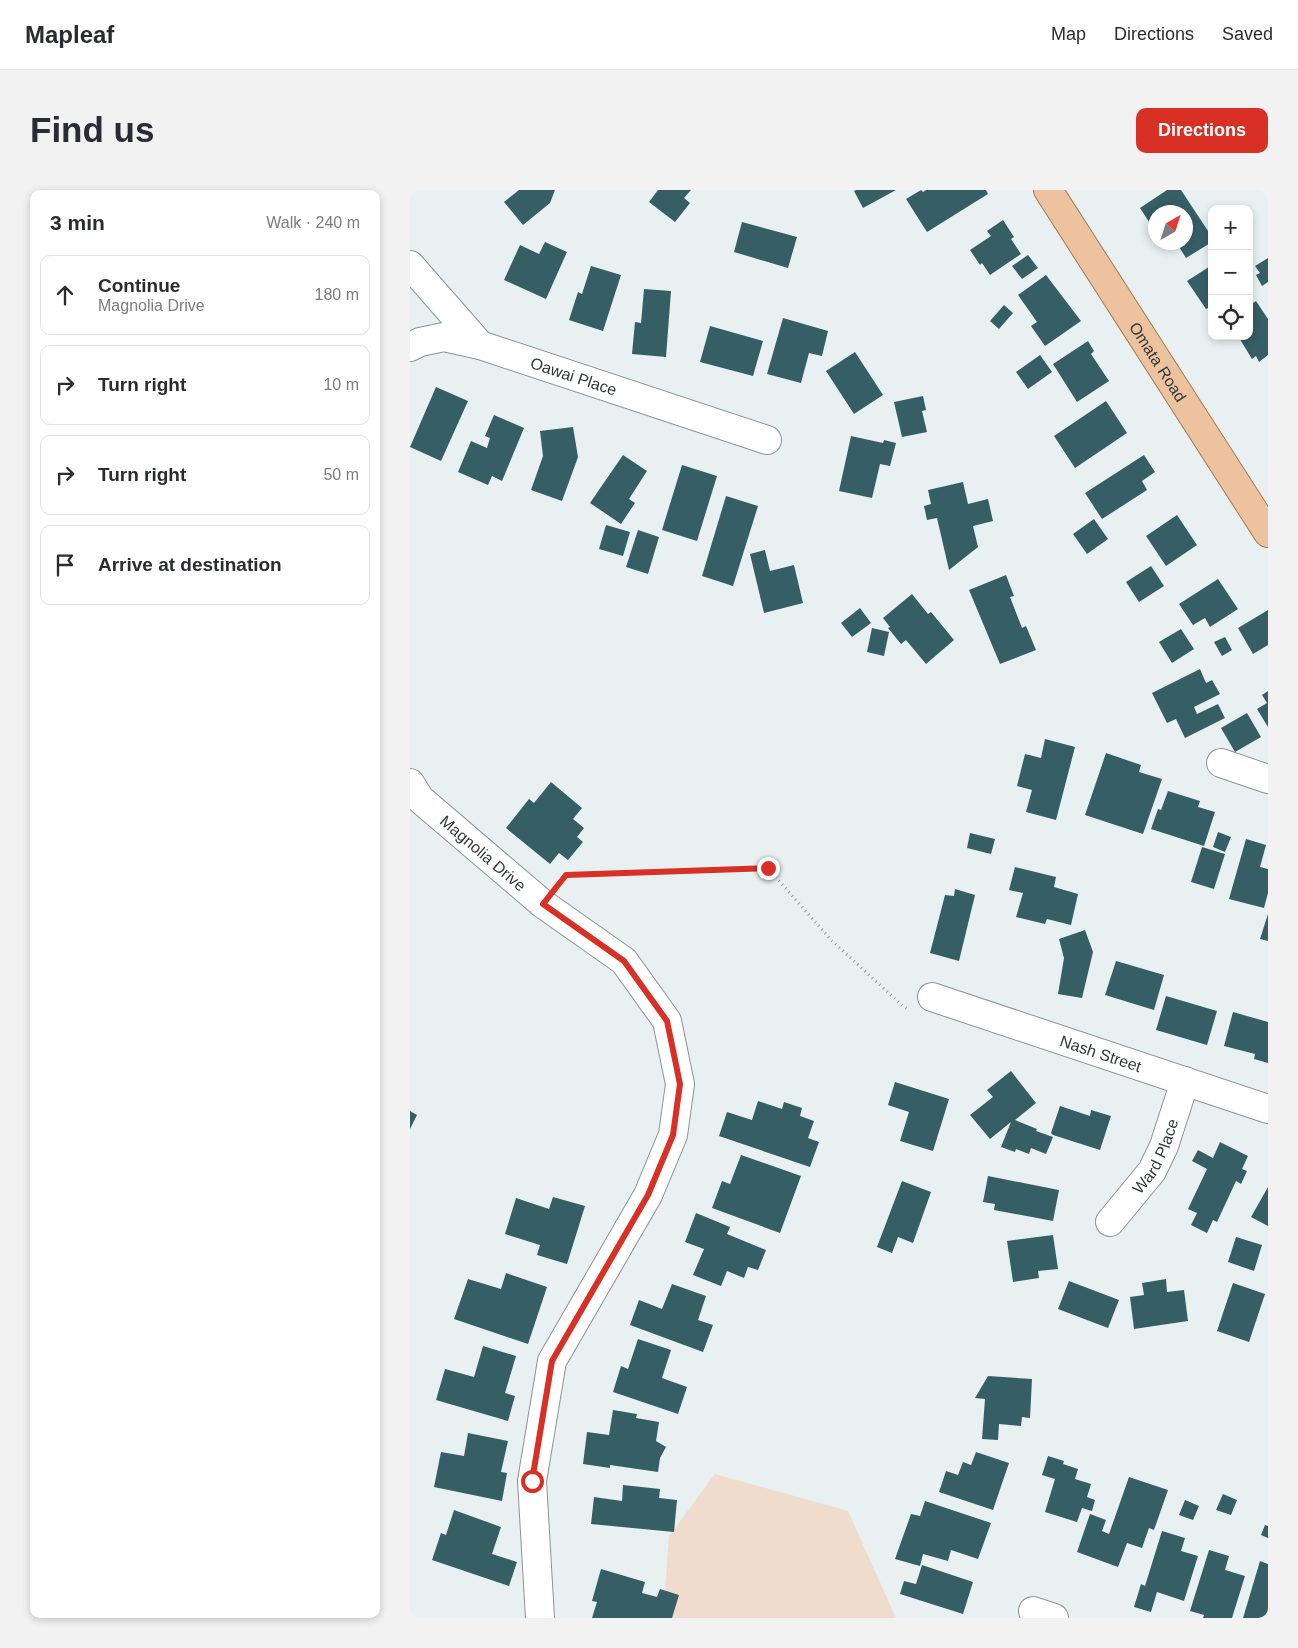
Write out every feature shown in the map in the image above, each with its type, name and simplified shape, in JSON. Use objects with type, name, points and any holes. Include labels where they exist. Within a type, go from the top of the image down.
[{"type":"main road","name":"Omata Road","points":[[1048,190],[1268,533]]},
{"type":"street","points":[[410,265],[480,345]]},
{"type":"street","name":"Oawai Place","points":[[410,347],[420,342],[444,337],[480,345],[767,440]]},
{"type":"street","points":[[1221,763],[1268,779]]},
{"type":"street","name":"Magnolia Drive","points":[[410,783],[420,799],[543,904],[624,961],[667,1021],[680,1084],[673,1135],[648,1195],[552,1361],[532,1481],[540,1618]]},
{"type":"street","name":"Nash Street","points":[[932,997],[1268,1109]]},
{"type":"street","name":"Ward Place","points":[[1110,1222],[1152,1171],[1164,1146],[1185,1081]]},
{"type":"path","points":[[543,904],[566,875],[768,868],[831,940],[904,1007],[927,1016],[932,997]]},
{"type":"shaded area","points":[[715,1474],[848,1511],[896,1618],[663,1618],[669,1536]]},
{"type":"building","points":[[519,190],[555,190],[550,203],[523,225],[504,202]]},
{"type":"building","points":[[658,190],[691,190],[684,198],[690,203],[675,222],[649,202]]},
{"type":"building","points":[[896,190],[863,208],[854,191]]},
{"type":"building","points":[[921,190],[923,192],[926,190],[986,190],[988,194],[927,232],[906,199]]},
{"type":"building","points":[[1167,190],[1181,190],[1191,205],[1148,205],[1148,220],[1140,208]]},
{"type":"building","points":[[1193,208],[1208,231],[1208,244],[1186,258],[1181,250],[1193,250]]},
{"type":"building","points":[[1003,220],[1014,237],[1011,239],[1021,254],[990,275],[982,263],[980,265],[970,250],[991,236],[987,231]]},
{"type":"building","points":[[742,222],[797,237],[788,268],[734,252]]},
{"type":"building","points":[[545,242],[567,252],[546,299],[504,280],[520,245],[539,254]]},
{"type":"building","points":[[1028,255],[1038,268],[1022,279],[1012,266]]},
{"type":"building","points":[[1268,258],[1268,282],[1262,286],[1256,275],[1260,273],[1255,266]]},
{"type":"building","points":[[591,266],[621,275],[603,331],[569,320],[578,292],[582,294]]},
{"type":"building","points":[[1208,268],[1208,308],[1206,309],[1187,281]]},
{"type":"building","points":[[1046,275],[1081,321],[1045,346],[1031,326],[1037,322],[1018,295]]},
{"type":"building","points":[[644,289],[671,291],[666,357],[632,354],[635,322],[641,323]]},
{"type":"building","points":[[1256,301],[1268,319],[1268,355],[1259,362],[1256,356],[1252,359],[1240,340],[1253,340],[1253,303]]},
{"type":"building","points":[[1004,305],[1013,313],[999,329],[990,321]]},
{"type":"building","points":[[783,318],[828,331],[822,356],[809,353],[801,383],[767,374]]},
{"type":"building","points":[[710,326],[763,341],[753,376],[700,362]]},
{"type":"building","points":[[1088,341],[1094,351],[1091,354],[1109,381],[1077,402],[1053,364]]},
{"type":"building","points":[[855,352],[883,395],[854,414],[826,371]]},
{"type":"building","points":[[1040,355],[1052,372],[1028,389],[1016,372]]},
{"type":"building","points":[[436,387],[468,401],[441,461],[410,447]]},
{"type":"building","points":[[923,396],[926,410],[922,411],[927,432],[902,437],[894,402]]},
{"type":"building","points":[[1106,401],[1127,433],[1075,468],[1054,436]]},
{"type":"building","points":[[494,415],[524,428],[502,481],[492,476],[488,485],[458,472],[471,441],[487,448],[490,438],[485,436]]},
{"type":"building","points":[[573,427],[578,457],[562,501],[531,490],[543,456],[540,431]]},
{"type":"building","points":[[851,436],[883,443],[884,440],[896,443],[890,466],[880,464],[872,498],[839,491]]},
{"type":"building","points":[[623,455],[647,471],[629,499],[635,503],[621,524],[590,503]]},
{"type":"building","points":[[1144,455],[1155,472],[1142,481],[1147,490],[1102,519],[1085,493]]},
{"type":"building","points":[[682,465],[717,476],[697,541],[662,530]]},
{"type":"building","points":[[963,482],[968,504],[988,499],[993,521],[973,526],[978,547],[949,570],[937,518],[927,520],[924,506],[931,504],[928,490]]},
{"type":"building","points":[[726,496],[758,506],[733,586],[702,576]]},
{"type":"building","points":[[1177,515],[1197,545],[1166,566],[1146,536]]},
{"type":"building","points":[[1094,519],[1108,539],[1087,554],[1073,534]]},
{"type":"building","points":[[606,525],[630,532],[623,556],[599,549]]},
{"type":"building","points":[[638,530],[659,537],[648,574],[626,567]]},
{"type":"building","points":[[765,550],[770,571],[794,565],[803,603],[764,613],[750,554]]},
{"type":"building","points":[[1151,566],[1164,586],[1139,602],[1126,582]]},
{"type":"building","points":[[1006,575],[1014,596],[1010,597],[1022,628],[1026,626],[1036,650],[1000,664],[969,590]]},
{"type":"building","points":[[1218,579],[1238,609],[1210,627],[1205,618],[1193,625],[1179,604]]},
{"type":"building","points":[[912,594],[928,614],[931,612],[954,640],[926,664],[906,640],[901,644],[888,628],[890,627],[883,618]]},
{"type":"building","points":[[860,608],[871,623],[852,637],[841,623]]},
{"type":"building","points":[[1268,610],[1268,645],[1253,654],[1238,628]]},
{"type":"building","points":[[872,628],[889,632],[884,656],[867,652]]},
{"type":"building","points":[[1181,629],[1194,649],[1172,663],[1159,642]]},
{"type":"building","points":[[1225,637],[1232,650],[1222,656],[1214,642]]},
{"type":"building","points":[[1200,669],[1206,683],[1212,680],[1220,694],[1194,707],[1197,714],[1218,704],[1225,718],[1185,738],[1176,719],[1167,723],[1152,693]]},
{"type":"building","points":[[1268,691],[1268,727],[1257,709],[1267,703],[1262,695]]},
{"type":"building","points":[[1247,713],[1261,737],[1235,752],[1221,728]]},
{"type":"building","points":[[1045,739],[1075,747],[1056,820],[1026,812],[1032,790],[1017,786],[1025,754],[1041,758]]},
{"type":"building","points":[[1106,753],[1141,765],[1139,772],[1162,779],[1143,834],[1085,815]]},
{"type":"building","points":[[551,782],[582,808],[573,819],[584,828],[577,837],[583,842],[568,860],[559,853],[550,864],[506,828],[529,799],[534,803]]},
{"type":"building","points":[[1168,791],[1200,801],[1198,807],[1215,812],[1204,846],[1151,829],[1158,809],[1161,810]]},
{"type":"building","points":[[1218,832],[1231,837],[1225,852],[1213,847]]},
{"type":"building","points":[[970,833],[995,839],[991,854],[967,848]]},
{"type":"building","points":[[1246,839],[1266,845],[1260,867],[1268,869],[1268,893],[1264,908],[1229,899]]},
{"type":"building","points":[[1202,847],[1225,854],[1214,889],[1191,882]]},
{"type":"building","points":[[1015,867],[1056,877],[1054,887],[1078,894],[1071,925],[1047,919],[1045,924],[1016,917],[1023,893],[1009,890]]},
{"type":"building","points":[[955,889],[975,895],[959,961],[930,953],[945,895],[954,896]]},
{"type":"building","points":[[1268,914],[1268,941],[1260,939]]},
{"type":"building","points":[[1085,930],[1093,952],[1082,998],[1058,994],[1064,958],[1059,939]]},
{"type":"building","points":[[1116,961],[1164,975],[1154,1010],[1105,995]]},
{"type":"building","points":[[1166,996],[1217,1011],[1207,1045],[1156,1030]]},
{"type":"building","points":[[1233,1012],[1268,1022],[1268,1063],[1254,1059],[1255,1054],[1224,1046]]},
{"type":"building","points":[[1011,1071],[1036,1103],[1015,1120],[1053,1137],[1046,1154],[1031,1148],[1029,1154],[1016,1149],[1015,1152],[1001,1147],[1011,1122],[990,1139],[970,1115],[993,1097],[987,1090]]},
{"type":"building","points":[[895,1082],[949,1099],[933,1151],[900,1141],[909,1112],[888,1105]]},
{"type":"building","points":[[758,1101],[782,1109],[784,1102],[802,1108],[800,1116],[814,1121],[808,1138],[819,1142],[810,1167],[719,1136],[727,1112],[752,1120]]},
{"type":"building","points":[[1060,1106],[1090,1116],[1091,1110],[1111,1116],[1100,1150],[1051,1133]]},
{"type":"building","points":[[410,1111],[417,1115],[410,1129]]},
{"type":"building","points":[[1220,1142],[1248,1156],[1242,1169],[1247,1171],[1241,1184],[1236,1181],[1217,1222],[1213,1220],[1207,1233],[1191,1225],[1197,1213],[1188,1209],[1207,1169],[1192,1161],[1198,1150],[1213,1158]]},
{"type":"building","points":[[741,1155],[801,1176],[780,1233],[712,1208],[722,1181],[730,1184]]},
{"type":"building","points":[[988,1176],[1059,1190],[1053,1221],[994,1210],[995,1204],[983,1202]]},
{"type":"building","points":[[902,1181],[931,1192],[913,1243],[898,1237],[892,1253],[877,1247]]},
{"type":"building","points":[[1268,1187],[1268,1226],[1251,1217]]},
{"type":"building","points":[[553,1197],[585,1206],[567,1264],[537,1255],[540,1245],[505,1234],[516,1198],[549,1209]]},
{"type":"building","points":[[696,1213],[730,1227],[727,1234],[766,1250],[758,1270],[748,1267],[744,1278],[727,1271],[721,1286],[693,1275],[704,1249],[685,1242]]},
{"type":"building","points":[[1053,1235],[1058,1269],[1038,1271],[1039,1278],[1013,1282],[1007,1241]]},
{"type":"building","points":[[1236,1237],[1262,1245],[1254,1271],[1228,1262]]},
{"type":"building","points":[[506,1273],[547,1287],[528,1344],[454,1319],[468,1279],[501,1289]]},
{"type":"building","points":[[1166,1279],[1167,1292],[1184,1290],[1188,1321],[1134,1329],[1130,1297],[1144,1295],[1142,1283]]},
{"type":"building","points":[[1069,1281],[1119,1300],[1108,1328],[1058,1309]]},
{"type":"building","points":[[1233,1283],[1265,1294],[1249,1342],[1217,1331]]},
{"type":"building","points":[[672,1284],[706,1296],[698,1320],[713,1325],[703,1352],[630,1325],[639,1300],[662,1309]]},
{"type":"building","points":[[638,1339],[671,1350],[662,1378],[687,1387],[678,1414],[613,1392],[621,1366],[628,1369]]},
{"type":"building","points":[[483,1346],[516,1356],[505,1393],[515,1396],[508,1421],[436,1400],[445,1369],[474,1377]]},
{"type":"building","points":[[988,1376],[1032,1379],[1030,1418],[1022,1417],[1021,1426],[999,1424],[998,1440],[982,1439],[985,1399],[975,1398]]},
{"type":"building","points":[[613,1410],[637,1414],[636,1418],[659,1422],[656,1441],[666,1447],[660,1458],[658,1472],[610,1465],[610,1468],[583,1464],[587,1432],[609,1435]]},
{"type":"building","points":[[468,1433],[508,1441],[501,1472],[507,1473],[502,1501],[434,1487],[441,1452],[464,1456]]},
{"type":"building","points":[[976,1452],[1009,1463],[993,1510],[939,1492],[946,1471],[958,1475],[963,1462],[971,1465]]},
{"type":"building","points":[[1048,1456],[1064,1461],[1063,1464],[1078,1469],[1075,1479],[1091,1484],[1087,1497],[1095,1500],[1092,1511],[1082,1508],[1077,1522],[1045,1512],[1055,1479],[1042,1475]]},
{"type":"building","points":[[1129,1477],[1168,1490],[1154,1530],[1149,1528],[1142,1548],[1127,1543],[1118,1567],[1077,1552],[1090,1514],[1106,1520],[1102,1531],[1109,1534]]},
{"type":"building","points":[[623,1485],[660,1489],[659,1498],[677,1500],[674,1532],[591,1524],[594,1497],[622,1501]]},
{"type":"building","points":[[1223,1494],[1237,1500],[1231,1515],[1216,1510]]},
{"type":"building","points":[[1185,1500],[1199,1506],[1193,1520],[1179,1515]]},
{"type":"building","points":[[925,1501],[991,1523],[978,1559],[951,1550],[948,1561],[923,1554],[920,1566],[895,1559],[911,1514],[920,1516]]},
{"type":"building","points":[[454,1510],[501,1527],[492,1554],[517,1562],[509,1586],[432,1560],[441,1533],[446,1535]]},
{"type":"building","points":[[1265,1525],[1268,1526],[1268,1538],[1261,1535]]},
{"type":"building","points":[[1162,1531],[1185,1538],[1181,1551],[1198,1556],[1184,1601],[1157,1592],[1151,1612],[1134,1607],[1141,1584],[1145,1586]]},
{"type":"building","points":[[1209,1550],[1229,1556],[1225,1570],[1245,1576],[1232,1618],[1203,1618],[1204,1615],[1190,1611]]},
{"type":"building","points":[[1260,1561],[1268,1564],[1268,1618],[1243,1618]]},
{"type":"building","points":[[922,1565],[973,1582],[963,1614],[900,1594],[904,1581],[916,1584]]},
{"type":"building","points":[[601,1569],[645,1582],[642,1593],[657,1597],[660,1589],[679,1595],[672,1618],[592,1618],[597,1602],[592,1601]]},
{"type":"route","points":[[532,1481],[552,1361],[648,1195],[673,1135],[680,1084],[667,1021],[624,961],[543,904],[566,875],[768,868]]}]
